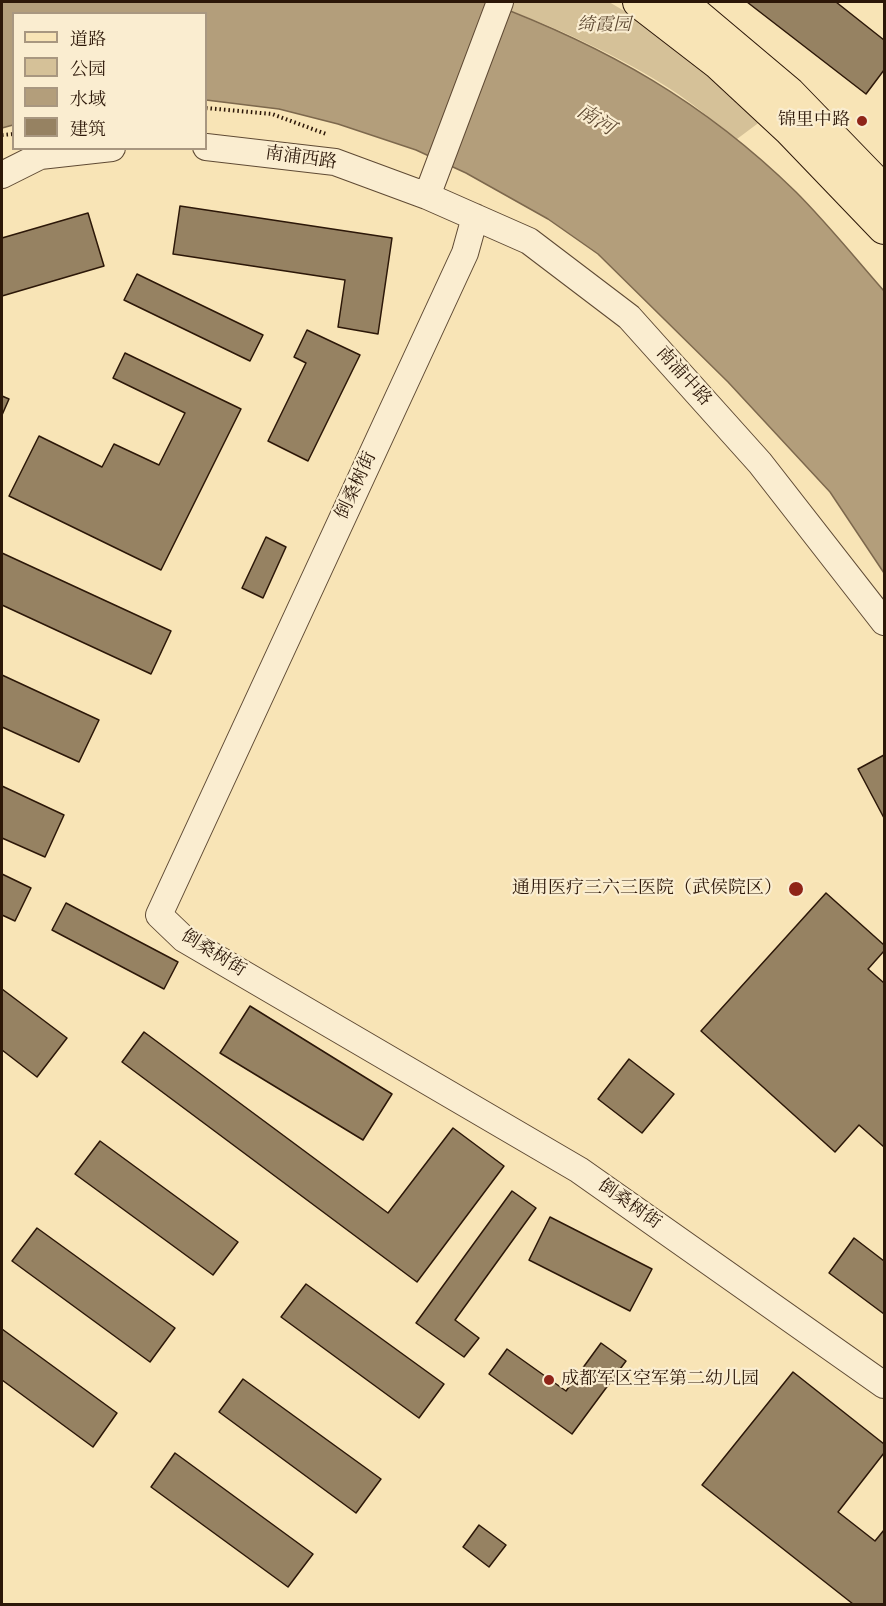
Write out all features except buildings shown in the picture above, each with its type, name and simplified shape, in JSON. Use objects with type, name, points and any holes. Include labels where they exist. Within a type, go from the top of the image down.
[{"type":"main road","points":[[639,2],[718,63],[789,129],[885,228]]},
{"type":"main road","points":[[681,2],[789,93],[885,191]]},
{"type":"street","points":[[427,196],[500,2]]},
{"type":"street","name":"南浦西路","points":[[207,147],[335,162],[427,196]]},
{"type":"street","points":[[2,175],[40,156],[94,150]]},
{"type":"street","name":"南浦中路","points":[[427,196],[529,241],[630,317],[760,463],[885,622]]},
{"type":"street","name":"倒桑树街","points":[[475,217],[465,253],[159,915],[183,939],[579,1170],[885,1384]]},
{"type":"green space","name":"绮霞园","points":[[487,2],[609,2],[686,47],[765,118],[737,139],[678,94],[633,67],[561,31]]},
{"type":"water","name":"南河","points":[[2,2],[487,2],[531,19],[613,58],[689,104],[761,160],[830,228],[884,291],[884,573],[830,492],[728,382],[598,254],[548,219],[466,173],[416,150],[338,124],[279,109],[207,100],[207,12],[12,12],[12,125],[2,128]]},
{"type":"place","name":"锦里中路","points":[[862,121]]},
{"type":"place","name":"通用医疗三六三医院（武侯院区）","points":[[796,889]]},
{"type":"place","name":"成都军区空军第二幼儿园","points":[[549,1380]]}]
